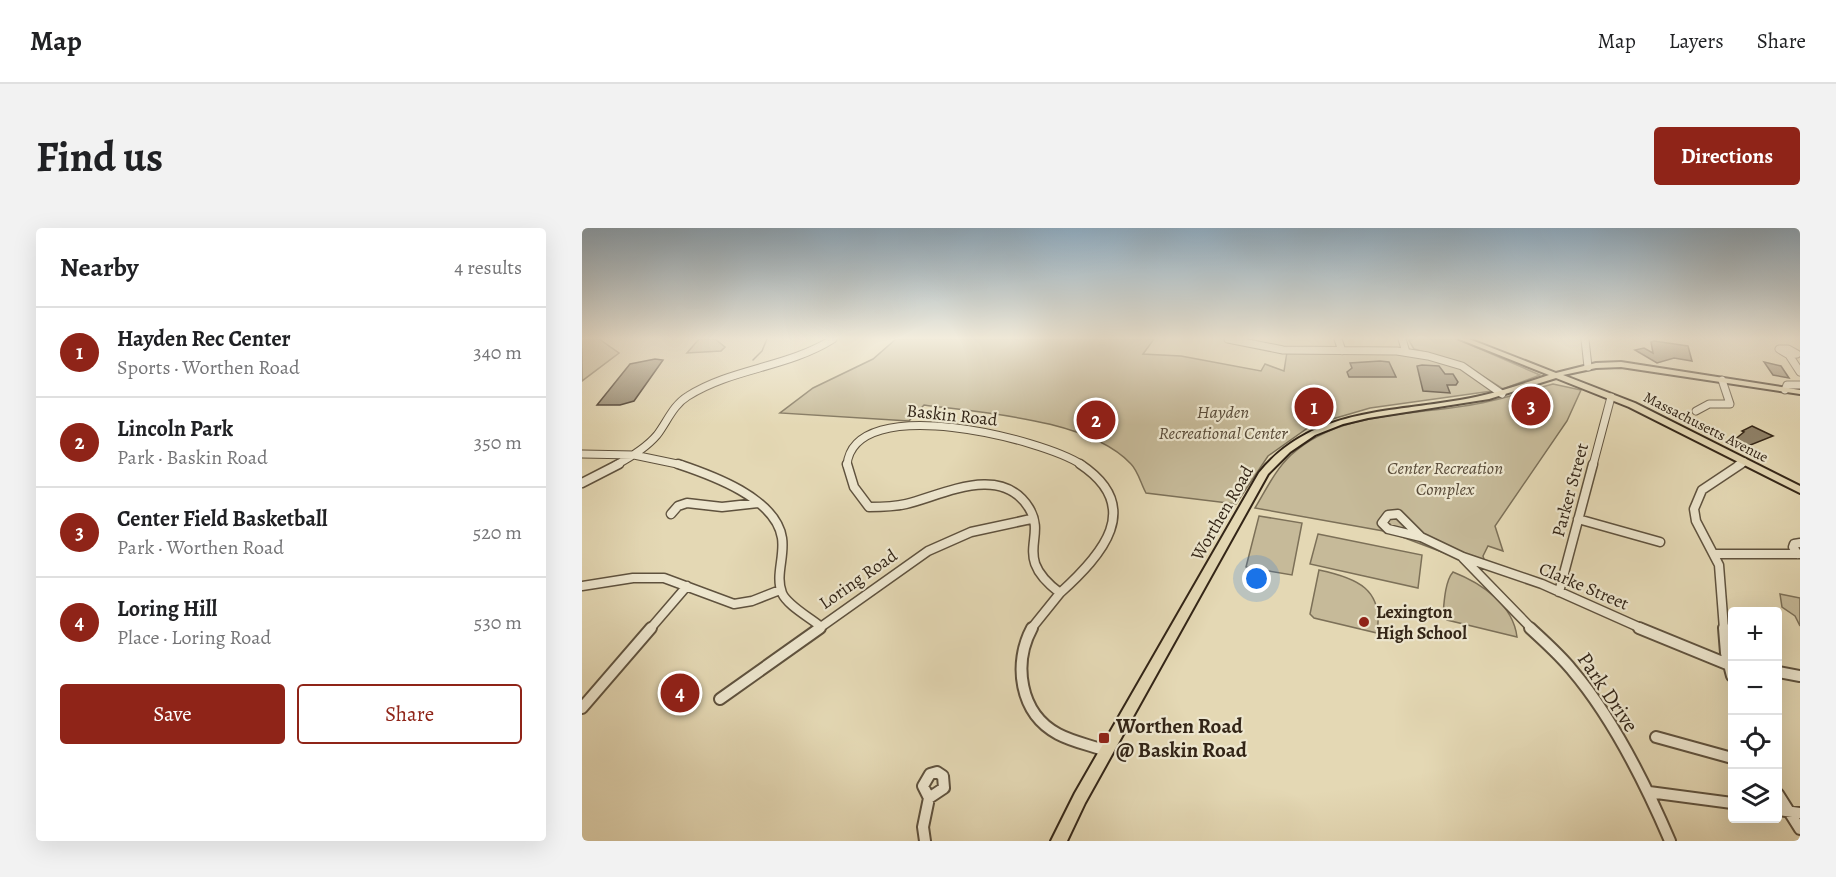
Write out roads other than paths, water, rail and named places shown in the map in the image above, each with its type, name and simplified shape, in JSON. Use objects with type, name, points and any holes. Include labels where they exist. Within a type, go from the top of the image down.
[{"type":"main road","name":"Massachusetts Avenue","points":[[1536,368],[1648,412],[1800,490]]},
{"type":"main road","name":"Worthen Road","points":[[1059,841],[1106,751],[1259,482],[1276,459],[1316,431],[1343,421],[1368,414],[1502,394],[1586,368]]},
{"type":"main road","name":"Worthen Road","points":[[1643,368],[1800,392]]},
{"type":"street","points":[[582,483],[634,455],[662,431],[677,406],[688,396],[716,383],[769,368]]},
{"type":"street","points":[[1462,368],[1502,394]]},
{"type":"street","points":[[1696,411],[1709,404],[1730,404],[1722,380]]},
{"type":"street","points":[[1785,390],[1787,385],[1800,385]]},
{"type":"street","name":"Parker Street","points":[[1559,592],[1611,397]]},
{"type":"street","name":"Baskin Road","points":[[1060,593],[1047,585],[1035,568],[1029,506],[1017,495],[1008,490],[985,485],[953,489],[897,506],[869,507],[847,475],[846,461],[853,447],[872,432],[907,425],[1007,437],[1053,451],[1089,468],[1103,482],[1109,492],[1114,521],[1107,542],[1098,556],[1040,614],[1028,633],[1019,665],[1021,682],[1032,708],[1047,726],[1058,734],[1106,751]]},
{"type":"street","points":[[582,454],[634,455],[667,460],[694,469],[747,495],[774,518],[783,540],[784,552],[780,572],[780,590],[783,596],[820,626]]},
{"type":"street","points":[[1730,661],[1719,570],[1715,554],[1696,523],[1694,508],[1696,496],[1710,482],[1744,462]]},
{"type":"street","points":[[671,514],[678,506],[687,503],[722,507],[758,503]]},
{"type":"street","name":"Loring Road","points":[[720,699],[928,551],[971,532],[1031,519]]},
{"type":"street","points":[[1578,519],[1660,543]]},
{"type":"street","name":"Clarke Street","points":[[1421,537],[1463,557],[1559,592],[1728,664]]},
{"type":"street","points":[[1799,554],[1793,547],[1794,544],[1800,543]]},
{"type":"street","points":[[1715,554],[1799,554]]},
{"type":"street","name":"Park Drive","points":[[1463,557],[1471,569],[1572,669],[1593,698],[1648,792],[1670,841]]},
{"type":"street","points":[[582,586],[644,577],[667,579],[722,603],[732,605],[761,599],[780,590]]},
{"type":"street","points":[[582,708],[687,586]]},
{"type":"street","points":[[1782,673],[1800,676]]},
{"type":"street","points":[[1656,737],[1728,757]]},
{"type":"street","points":[[1648,792],[1728,802]]},
{"type":"street","points":[[925,841],[923,827],[929,798]]},
{"type":"street","points":[[1788,811],[1800,829]]},
{"type":"place","name":"Center Field Basketball","points":[[1531,406]]},
{"type":"place","name":"Hayden Rec Center","points":[[1314,407]]},
{"type":"place","name":"Lincoln Park","points":[[1096,420]]},
{"type":"place","name":"Lexington High School","points":[[1364,622]]},
{"type":"place","name":"Loring Hill","points":[[680,693]]},
{"type":"place","name":"Worthen Road @ Baskin Road","points":[[1104,738]]},
{"type":"park label","name":"Hayden Recreational Center","points":[[1223,422]]},
{"type":"park label","name":"Center Recreation Complex","points":[[1445,478]]}]
